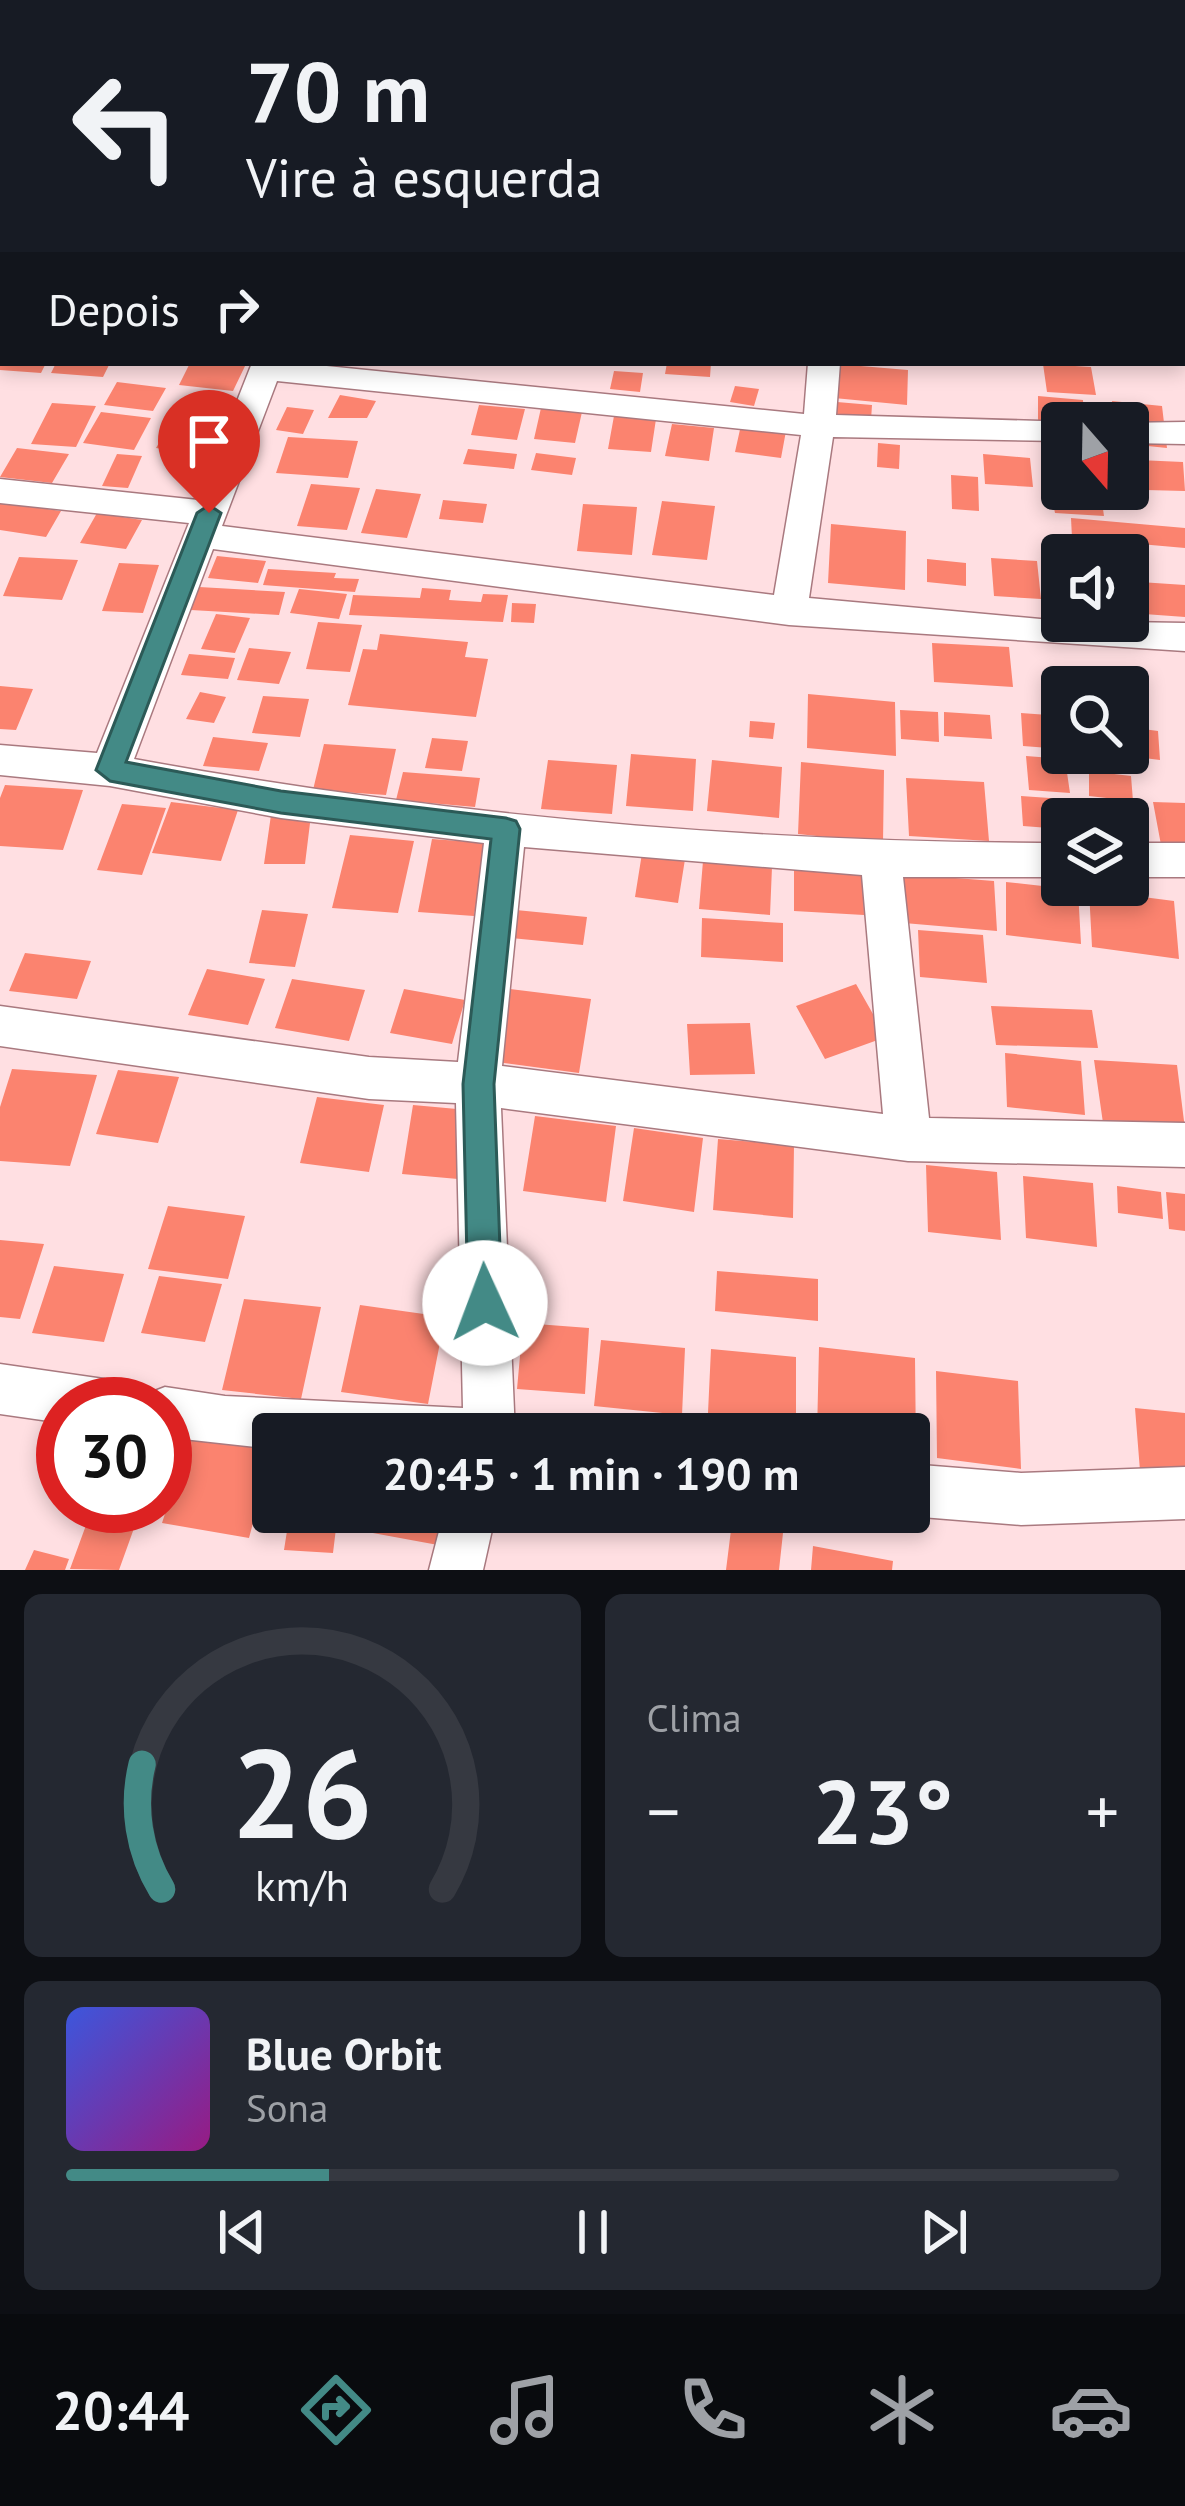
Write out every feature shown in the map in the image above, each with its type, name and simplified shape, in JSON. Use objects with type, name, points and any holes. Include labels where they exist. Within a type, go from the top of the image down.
[{"type":"street","points":[[110,770],[267,366],[820,426],[1041,430]]},
{"type":"street","points":[[789,612],[820,426],[824,366]]},
{"type":"street","points":[[1149,432],[1185,433]]},
{"type":"street","points":[[0,491],[568,587],[1004,631],[1185,637]]},
{"type":"street","points":[[0,760],[110,770],[281,802],[506,829],[880,860],[1041,860]]},
{"type":"street","points":[[488,1413],[478,1084],[506,829]]},
{"type":"street","points":[[880,860],[908,1139]]},
{"type":"street","points":[[1149,860],[1185,860]]},
{"type":"street","points":[[0,1026],[369,1078],[478,1084],[908,1139],[1185,1145]]},
{"type":"street","points":[[0,1389],[36,1394]]},
{"type":"street","points":[[192,1416],[252,1422]]},
{"type":"street","points":[[930,1492],[1021,1499],[1185,1493]]},
{"type":"street","points":[[456,1570],[465,1533]]},
{"type":"building","points":[[0,366],[44,366],[41,373],[0,370]]},
{"type":"building","points":[[54,366],[108,366],[103,377],[51,373]]},
{"type":"building","points":[[188,366],[245,366],[233,391],[179,385]]},
{"type":"building","points":[[666,366],[711,366],[710,377],[665,374]]},
{"type":"building","points":[[837,366],[908,370],[907,405],[834,398]]},
{"type":"building","points":[[1043,366],[1091,367],[1096,395],[1047,392]]},
{"type":"building","points":[[614,371],[643,373],[640,392],[610,389]]},
{"type":"building","points":[[117,382],[166,388],[153,411],[104,405]]},
{"type":"building","points":[[735,386],[759,389],[754,406],[730,402]]},
{"type":"building","points":[[340,395],[376,401],[367,418],[328,418]]},
{"type":"building","points":[[1038,396],[1083,400],[1041,402],[1038,422]]},
{"type":"building","points":[[837,402],[872,405],[871,420],[836,417]]},
{"type":"building","points":[[52,403],[96,406],[76,447],[31,444]]},
{"type":"building","points":[[180,404],[223,410],[215,424],[172,418]]},
{"type":"building","points":[[479,405],[525,409],[517,440],[471,435]]},
{"type":"building","points":[[1149,405],[1162,406],[1167,448],[1149,446]]},
{"type":"building","points":[[287,407],[314,410],[303,434],[276,430]]},
{"type":"building","points":[[541,408],[582,412],[575,443],[534,439]]},
{"type":"building","points":[[101,412],[151,418],[134,450],[83,443]]},
{"type":"building","points":[[614,416],[656,419],[651,452],[608,449]]},
{"type":"building","points":[[172,421],[211,427],[196,454],[156,448]]},
{"type":"building","points":[[672,424],[714,428],[709,461],[665,456]]},
{"type":"building","points":[[741,425],[786,431],[781,458],[735,452]]},
{"type":"building","points":[[288,437],[358,441],[348,478],[276,473]]},
{"type":"building","points":[[878,443],[900,445],[899,469],[877,467]]},
{"type":"building","points":[[17,448],[69,454],[52,483],[0,477]]},
{"type":"building","points":[[468,449],[517,454],[514,469],[463,464]]},
{"type":"building","points":[[536,453],[576,458],[572,475],[531,470]]},
{"type":"building","points":[[117,454],[142,456],[128,488],[102,486]]},
{"type":"building","points":[[983,454],[1030,458],[1033,487],[985,484]]},
{"type":"building","points":[[1149,460],[1183,462],[1185,491],[1149,490]]},
{"type":"building","points":[[951,475],[978,477],[979,511],[952,509]]},
{"type":"building","points":[[311,484],[360,488],[347,530],[297,526]]},
{"type":"building","points":[[376,489],[421,494],[407,538],[361,533]]},
{"type":"building","points":[[443,500],[487,504],[483,523],[439,519]]},
{"type":"building","points":[[662,501],[715,506],[707,560],[652,555]]},
{"type":"building","points":[[0,502],[61,511],[46,537],[0,530]]},
{"type":"building","points":[[583,504],[637,507],[632,555],[577,551]]},
{"type":"building","points":[[1103,510],[1104,516],[1055,513]]},
{"type":"building","points":[[97,513],[142,520],[126,549],[80,543]]},
{"type":"building","points":[[1071,518],[1185,528],[1185,548],[1149,545],[1149,534],[1072,534]]},
{"type":"building","points":[[831,524],[906,531],[905,590],[828,583]]},
{"type":"building","points":[[217,556],[266,561],[258,583],[208,578]]},
{"type":"building","points":[[19,557],[78,560],[62,600],[3,596]]},
{"type":"building","points":[[991,558],[1037,561],[1041,599],[994,596]]},
{"type":"building","points":[[927,559],[966,563],[966,586],[927,582]]},
{"type":"building","points":[[119,563],[159,565],[143,613],[102,611]]},
{"type":"building","points":[[268,569],[359,579],[355,592],[263,585]]},
{"type":"building","points":[[1149,583],[1185,585],[1185,617],[1149,614]]},
{"type":"building","points":[[199,587],[285,592],[279,615],[191,610]]},
{"type":"building","points":[[422,588],[451,590],[449,600],[481,602],[483,594],[508,595],[503,622],[349,615],[353,595],[420,598]]},
{"type":"building","points":[[299,589],[347,594],[339,619],[290,613]]},
{"type":"building","points":[[512,603],[536,604],[534,623],[511,622]]},
{"type":"building","points":[[216,614],[250,618],[235,653],[201,649]]},
{"type":"building","points":[[318,622],[362,625],[350,672],[306,669]]},
{"type":"building","points":[[380,634],[468,642],[465,657],[488,659],[476,717],[348,705],[363,649],[377,650]]},
{"type":"building","points":[[932,643],[1009,647],[1013,687],[934,682]]},
{"type":"building","points":[[249,648],[291,652],[279,684],[237,680]]},
{"type":"building","points":[[189,654],[235,658],[228,679],[181,675]]},
{"type":"building","points":[[0,686],[33,689],[16,730],[0,729]]},
{"type":"building","points":[[200,692],[226,697],[214,723],[186,719]]},
{"type":"building","points":[[808,694],[895,702],[896,756],[807,748]]},
{"type":"building","points":[[263,696],[309,699],[300,737],[252,733]]},
{"type":"building","points":[[900,710],[938,712],[939,742],[901,739]]},
{"type":"building","points":[[944,712],[990,715],[992,739],[944,736]]},
{"type":"building","points":[[1021,713],[1041,714],[1041,747],[1023,746]]},
{"type":"building","points":[[750,721],[775,723],[773,739],[749,737]]},
{"type":"building","points":[[1149,730],[1158,731],[1160,760],[1149,759]]},
{"type":"building","points":[[213,737],[268,743],[259,771],[203,766]]},
{"type":"building","points":[[432,738],[468,741],[462,771],[425,768]]},
{"type":"building","points":[[324,744],[396,749],[386,795],[313,790]]},
{"type":"building","points":[[631,754],[696,759],[693,811],[626,806]]},
{"type":"building","points":[[1026,756],[1041,757],[1041,774],[1067,774],[1070,793],[1029,790]]},
{"type":"building","points":[[548,760],[617,765],[612,814],[541,809]]},
{"type":"building","points":[[712,760],[782,767],[779,818],[707,811]]},
{"type":"building","points":[[801,762],[884,770],[883,843],[798,834]]},
{"type":"building","points":[[403,772],[480,778],[475,807],[396,800]]},
{"type":"building","points":[[1089,774],[1131,776],[1133,798],[1089,796]]},
{"type":"building","points":[[906,778],[984,782],[989,841],[909,836]]},
{"type":"building","points":[[5,785],[83,790],[63,850],[0,846],[0,798]]},
{"type":"building","points":[[1021,796],[1050,798],[1041,798],[1041,827],[1023,826]]},
{"type":"building","points":[[171,802],[238,810],[221,861],[152,853]]},
{"type":"building","points":[[1153,802],[1185,803],[1185,861],[1164,861]]},
{"type":"building","points":[[122,804],[166,808],[142,875],[97,870]]},
{"type":"building","points":[[271,815],[311,815],[305,864],[264,864]]},
{"type":"building","points":[[350,835],[414,841],[398,913],[332,908]]},
{"type":"building","points":[[432,839],[486,843],[474,916],[418,912]]},
{"type":"building","points":[[643,847],[686,853],[678,903],[635,897]]},
{"type":"building","points":[[703,861],[772,867],[770,915],[699,909]]},
{"type":"building","points":[[794,866],[863,870],[864,915],[794,911]]},
{"type":"building","points":[[904,874],[994,881],[997,931],[904,923]]},
{"type":"building","points":[[1006,882],[1041,886],[1041,906],[1079,906],[1081,944],[1006,935]]},
{"type":"building","points":[[1149,898],[1174,901],[1179,959],[1092,947],[1090,906],[1149,906]]},
{"type":"building","points":[[262,910],[308,914],[295,967],[249,963]]},
{"type":"building","points":[[516,910],[587,917],[583,945],[511,938]]},
{"type":"building","points":[[702,918],[783,923],[783,962],[701,957]]},
{"type":"building","points":[[918,930],[983,935],[987,983],[920,977]]},
{"type":"building","points":[[25,953],[91,961],[77,999],[9,991]]},
{"type":"building","points":[[207,969],[265,979],[248,1025],[188,1015]]},
{"type":"building","points":[[292,979],[365,990],[349,1041],[275,1028]]},
{"type":"building","points":[[856,984],[886,1037],[825,1059],[796,1006]]},
{"type":"building","points":[[404,989],[465,1000],[452,1044],[390,1033]]},
{"type":"building","points":[[510,989],[591,999],[579,1073],[496,1062]]},
{"type":"building","points":[[991,1006],[1092,1010],[1098,1048],[996,1045]]},
{"type":"building","points":[[750,1023],[755,1074],[690,1075],[687,1024]]},
{"type":"building","points":[[1005,1053],[1081,1061],[1085,1115],[1007,1107]]},
{"type":"building","points":[[1094,1060],[1177,1065],[1185,1129],[1103,1123]]},
{"type":"building","points":[[12,1069],[97,1075],[70,1166],[0,1161],[0,1107]]},
{"type":"building","points":[[118,1070],[179,1077],[158,1143],[96,1134]]},
{"type":"building","points":[[317,1097],[384,1105],[369,1172],[300,1163]]},
{"type":"building","points":[[413,1105],[468,1110],[458,1179],[402,1174]]},
{"type":"building","points":[[535,1116],[616,1126],[606,1202],[523,1191]]},
{"type":"building","points":[[634,1128],[703,1138],[694,1212],[623,1201]]},
{"type":"building","points":[[718,1139],[794,1145],[793,1218],[713,1210]]},
{"type":"building","points":[[926,1165],[997,1172],[1001,1240],[928,1232]]},
{"type":"building","points":[[1023,1176],[1093,1183],[1097,1247],[1026,1238]]},
{"type":"building","points":[[1117,1186],[1161,1192],[1163,1219],[1118,1213]]},
{"type":"building","points":[[1166,1192],[1185,1194],[1185,1231],[1169,1229]]},
{"type":"building","points":[[168,1206],[245,1216],[228,1279],[148,1269]]},
{"type":"building","points":[[0,1240],[44,1244],[20,1319],[0,1317]]},
{"type":"building","points":[[54,1266],[124,1274],[104,1342],[32,1333]]},
{"type":"building","points":[[717,1271],[818,1279],[818,1321],[715,1311]]},
{"type":"building","points":[[159,1276],[222,1284],[205,1342],[141,1333]]},
{"type":"building","points":[[244,1299],[321,1307],[301,1399],[222,1390]]},
{"type":"building","points":[[360,1305],[445,1317],[428,1404],[341,1392]]},
{"type":"building","points":[[523,1323],[589,1328],[585,1394],[517,1389]]},
{"type":"building","points":[[601,1340],[685,1348],[682,1413],[594,1406]]},
{"type":"building","points":[[819,1347],[915,1358],[916,1413],[817,1413]]},
{"type":"building","points":[[711,1349],[796,1357],[796,1413],[708,1413]]},
{"type":"building","points":[[936,1371],[1018,1381],[1021,1469],[937,1458]]},
{"type":"building","points":[[1135,1408],[1185,1413],[1185,1500],[1142,1496]]},
{"type":"building","points":[[192,1433],[252,1444],[249,1538],[192,1528]]},
{"type":"building","points":[[83,1533],[132,1533],[119,1570],[70,1569]]},
{"type":"building","points":[[287,1533],[335,1533],[333,1553],[284,1550]]},
{"type":"building","points":[[373,1533],[440,1533],[438,1545]]},
{"type":"building","points":[[731,1533],[783,1533],[779,1570],[726,1570]]},
{"type":"building","points":[[813,1546],[893,1561],[892,1570],[811,1570]]},
{"type":"building","points":[[34,1550],[69,1559],[65,1570],[25,1570]]},
{"type":"route","points":[[209,513],[110,770],[281,802],[506,829],[478,1084],[485,1303]]}]
